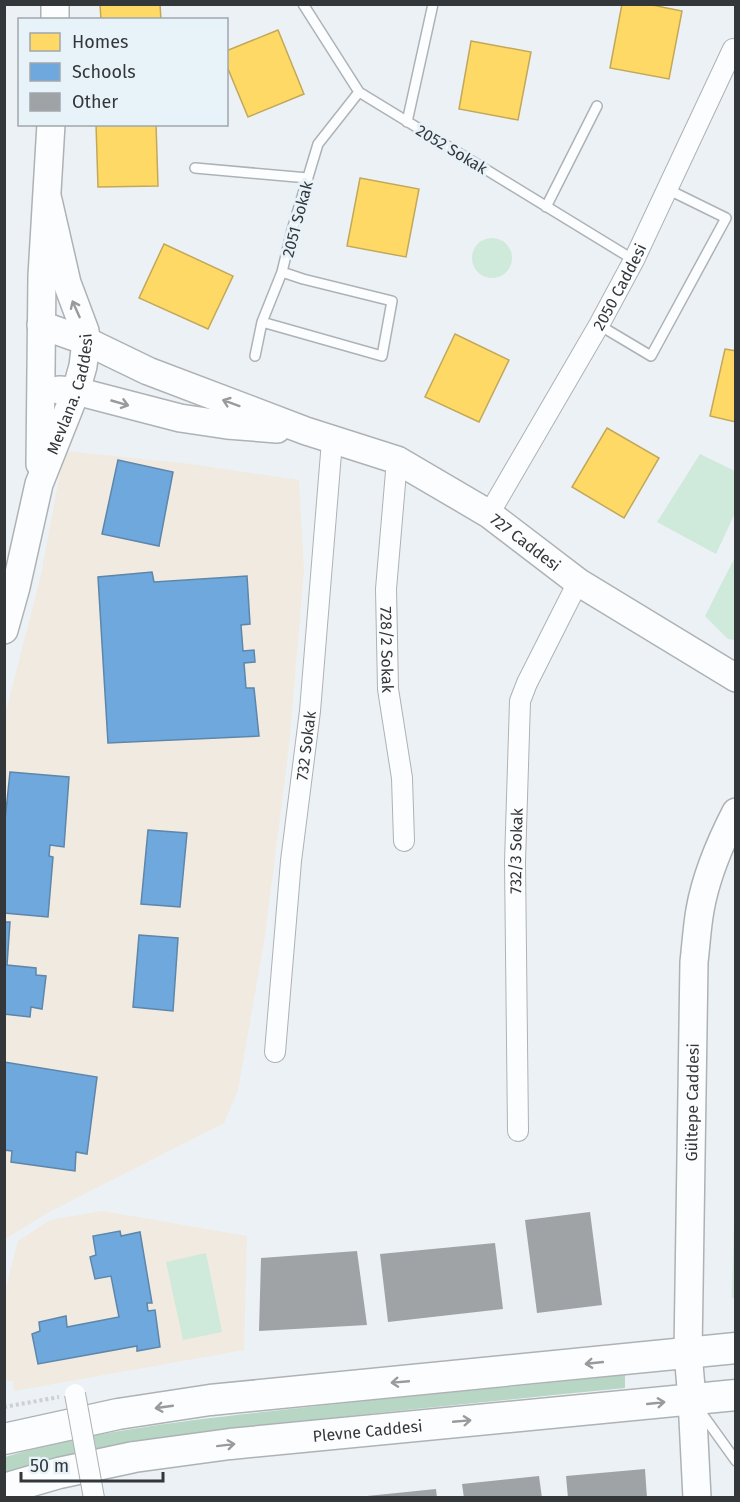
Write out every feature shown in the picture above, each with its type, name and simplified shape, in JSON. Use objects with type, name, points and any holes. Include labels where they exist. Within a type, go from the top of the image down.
[{"type":"main road","points":[[4,1439],[118,1414],[210,1400],[735,1348]]},
{"type":"main road","name":"Plevne Caddesi","points":[[4,1489],[59,1473],[134,1457],[208,1447],[735,1395]]},
{"type":"street","name":"2050 Caddesi","points":[[489,514],[600,325],[634,260],[733,49]]},
{"type":"street","name":"Mevlana. Caddesi","points":[[39,484],[42,390],[41,325],[51,126]]},
{"type":"street","name":"Mevlana. Caddesi","points":[[4,630],[39,484],[76,391],[83,366],[86,341],[85,331],[66,282],[48,200]]},
{"type":"street","name":"727 Caddesi","points":[[41,325],[86,341],[148,371],[332,441],[398,460],[489,514],[578,582],[735,678]]},
{"type":"street","name":"727 Caddesi","points":[[42,390],[76,391],[180,418],[227,425],[306,431]]},
{"type":"street","name":"732 Sokak","points":[[275,1052],[291,861],[310,711],[332,441]]},
{"type":"street","name":"728/2 Sokak","points":[[398,460],[386,589],[388,689],[402,778],[404,841]]},
{"type":"street","name":"732/3 Sokak","points":[[518,1131],[514,862],[520,701],[578,582]]},
{"type":"street","name":"Gültepe Caddesi","points":[[697,1497],[688,1353],[694,962],[700,909],[712,865],[735,812]]},
{"type":"street","points":[[75,1394],[94,1497]]},
{"type":"lane","name":"2052 Sokak","points":[[303,4],[358,92],[634,260]]},
{"type":"lane","points":[[407,122],[433,4]]},
{"type":"lane","name":"2051 Sokak","points":[[255,356],[262,322],[282,272],[318,144],[358,92]]},
{"type":"lane","points":[[546,207],[597,106]]},
{"type":"lane","points":[[195,168],[308,178]]},
{"type":"lane","points":[[600,325],[651,356],[726,218],[667,189]]},
{"type":"lane","points":[[262,322],[382,356],[392,301],[282,272]]},
{"type":"lane","points":[[692,1399],[735,1461]]},
{"type":"path","points":[[4,1407],[49,1398]]},
{"type":"shaded area","points":[[64,451],[190,464],[299,480],[304,570],[289,746],[265,936],[238,1090],[224,1123],[51,1211],[5,1239],[5,715],[41,575]]},
{"type":"shaded area","points":[[102,1211],[247,1236],[244,1350],[14,1391],[13,1381],[7,1381],[4,1371],[5,1292],[18,1241],[50,1220]]},
{"type":"green space","points":[[492,238],[500,239],[506,244],[511,250],[511,266],[506,272],[500,277],[492,278],[484,277],[478,272],[473,266],[472,258],[473,250],[478,244],[484,239]]},
{"type":"green space","points":[[700,454],[735,471],[735,513],[716,554],[657,522]]},
{"type":"green space","points":[[735,557],[735,640],[728,639],[705,616]]},
{"type":"green space","points":[[735,1181],[735,1300],[732,1297]]},
{"type":"green space","points":[[206,1253],[222,1332],[183,1340],[166,1262]]},
{"type":"green space","points":[[625,1375],[625,1388],[202,1433],[83,1454],[5,1474],[5,1457],[69,1441],[133,1429],[308,1407]]},
{"type":"building: Homes","points":[[100,4],[160,4],[161,18],[101,18]]},
{"type":"building: Homes","points":[[622,4],[647,4],[682,11],[669,79],[610,68]]},
{"type":"building: Homes","points":[[278,30],[304,94],[248,117],[228,69],[228,50]]},
{"type":"building: Homes","points":[[471,41],[531,52],[518,120],[459,109]]},
{"type":"building: Homes","points":[[96,126],[156,126],[158,186],[98,187]]},
{"type":"building: Homes","points":[[360,178],[419,189],[406,257],[347,246]]},
{"type":"building: Homes","points":[[164,244],[233,276],[208,329],[139,298]]},
{"type":"building: Homes","points":[[455,334],[509,360],[479,422],[425,397]]},
{"type":"building: Homes","points":[[725,349],[736,351],[736,422],[710,416]]},
{"type":"building: Homes","points":[[607,428],[659,458],[624,518],[572,487]]},
{"type":"building: Schools","points":[[118,460],[173,472],[159,546],[102,534]]},
{"type":"building: Schools","points":[[152,572],[154,582],[247,576],[250,624],[241,625],[243,651],[254,650],[255,662],[244,663],[246,688],[254,688],[259,736],[108,743],[98,577]]},
{"type":"building: Schools","points":[[10,772],[69,777],[64,847],[50,845],[49,856],[53,857],[48,917],[4,913],[4,830]]},
{"type":"building: Schools","points":[[148,830],[187,833],[180,907],[141,904]]},
{"type":"building: Schools","points":[[4,922],[10,922],[7,965],[36,968],[36,975],[46,976],[42,1009],[31,1007],[30,1017],[4,1014]]},
{"type":"building: Schools","points":[[139,935],[178,938],[173,1011],[133,1007]]},
{"type":"building: Schools","points":[[4,1062],[97,1077],[87,1154],[76,1152],[75,1171],[11,1162],[12,1151],[4,1150]]},
{"type":"building: Schools","points":[[120,1231],[121,1236],[140,1232],[152,1303],[147,1303],[148,1311],[155,1310],[160,1347],[137,1351],[137,1346],[38,1364],[32,1334],[40,1331],[39,1322],[66,1316],[67,1327],[119,1317],[111,1276],[95,1279],[90,1257],[96,1255],[93,1236]]},
{"type":"building: Other","points":[[590,1212],[602,1305],[537,1313],[525,1220]]},
{"type":"building: Other","points":[[495,1243],[503,1309],[388,1322],[380,1254]]},
{"type":"building: Other","points":[[357,1251],[367,1325],[259,1331],[261,1258]]},
{"type":"building: Other","points":[[645,1469],[647,1498],[568,1498],[566,1476]]},
{"type":"building: Other","points":[[539,1476],[542,1498],[464,1498],[462,1484]]},
{"type":"building: Other","points":[[436,1489],[437,1498],[368,1498],[367,1496]]}]
